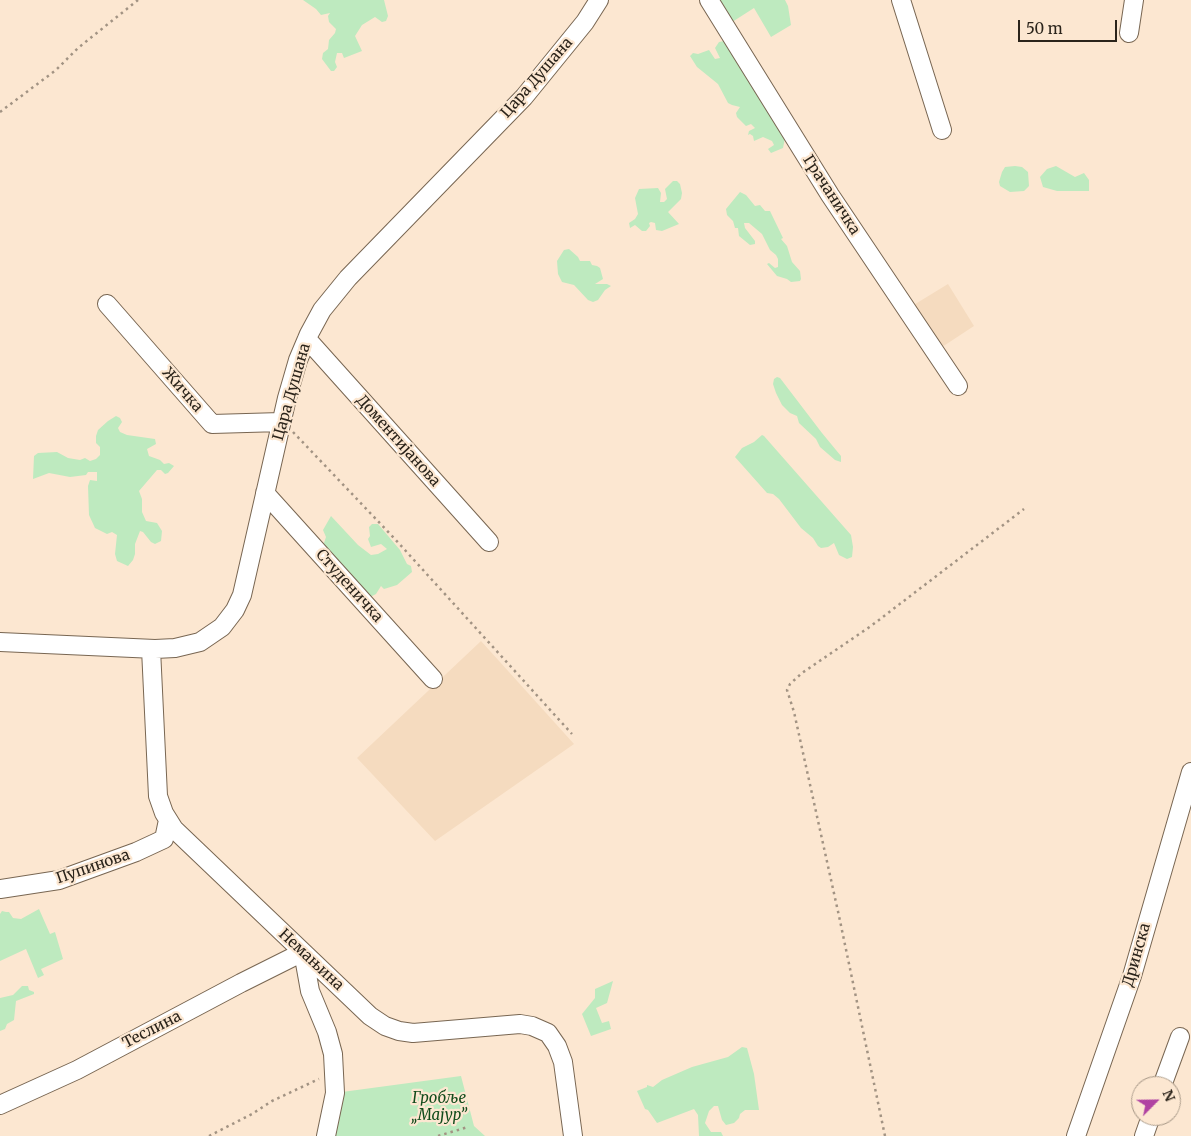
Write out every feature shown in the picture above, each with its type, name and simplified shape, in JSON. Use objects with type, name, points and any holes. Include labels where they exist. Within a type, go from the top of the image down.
[{"type":"street","name":"Цара Душана","points":[[0,642],[151,649],[175,648],[200,642],[222,627],[242,595],[281,424],[298,360],[322,310],[348,278],[524,97],[585,22],[599,0]]},
{"type":"street","name":"Грачаничка","points":[[709,0],[830,195],[958,386]]},
{"type":"street","points":[[902,0],[942,130]]},
{"type":"street","points":[[1129,33],[1134,0]]},
{"type":"street","name":"Жичка","points":[[107,304],[212,424],[281,424]]},
{"type":"street","name":"Доментијанова","points":[[307,339],[489,542]]},
{"type":"street","name":"Студеничка","points":[[265,493],[433,680]]},
{"type":"street","name":"Немањина","points":[[151,649],[158,796],[174,829],[370,1016],[385,1026],[413,1033],[520,1024],[532,1026],[548,1033],[557,1046],[563,1062],[573,1136]]},
{"type":"street","name":"Дринска","points":[[1076,1136],[1132,976],[1191,772]]},
{"type":"street","name":"Пупинова","points":[[0,889],[59,880],[136,852],[164,839],[168,820]]},
{"type":"street","points":[[303,952],[310,991],[327,1032],[333,1054],[335,1093],[326,1136]]},
{"type":"street","name":"Теслина","points":[[0,1105],[69,1074],[303,952]]},
{"type":"street","points":[[1166,1076],[1180,1037]]},
{"type":"path","points":[[0,112],[56,70],[78,48],[138,0]]},
{"type":"path","points":[[281,424],[298,436],[394,538],[572,734]]},
{"type":"path","points":[[885,1136],[839,916],[794,712],[787,690],[790,684],[802,674],[878,621],[1024,509]]},
{"type":"path","points":[[208,1136],[252,1114],[272,1101],[334,1072]]},
{"type":"path","points":[[438,1136],[468,1127]]},
{"type":"shaded area","points":[[948,284],[974,326],[939,349],[912,306]]},
{"type":"shaded area","points":[[481,641],[574,744],[435,841],[357,758]]},
{"type":"green space","points":[[303,0],[384,0],[388,16],[386,21],[382,22],[375,17],[362,25],[355,36],[362,51],[344,58],[342,53],[337,53],[335,62],[337,67],[334,71],[331,71],[322,59],[323,53],[328,49],[329,40],[336,29],[329,22],[328,16],[330,13],[321,15]]},
{"type":"green space","points":[[719,0],[785,0],[788,6],[791,25],[771,37],[754,8],[729,24]]},
{"type":"green space","points":[[728,37],[785,138],[783,148],[771,153],[768,149],[774,145],[772,141],[763,137],[754,141],[753,136],[748,135],[749,131],[755,128],[751,124],[746,126],[737,117],[736,113],[740,107],[728,103],[718,84],[697,67],[690,56],[693,53],[698,54],[709,50],[715,59],[720,58],[715,48],[719,42],[724,41]]},
{"type":"green space","points":[[1056,166],[1075,177],[1084,173],[1089,180],[1089,191],[1057,191],[1043,187],[1040,177],[1047,169]]},
{"type":"green space","points":[[1005,167],[1022,167],[1028,172],[1029,186],[1024,191],[1010,192],[1000,186],[999,182]]},
{"type":"green space","points":[[673,181],[677,181],[680,184],[682,193],[681,199],[668,212],[679,224],[662,231],[656,230],[655,223],[651,222],[646,231],[642,231],[635,225],[630,228],[629,223],[638,214],[635,198],[639,189],[658,188],[661,193],[660,202],[664,202],[667,199],[665,189]]},
{"type":"green space","points":[[740,192],[746,195],[755,206],[760,205],[765,211],[770,211],[783,238],[781,239],[787,246],[792,262],[800,271],[800,281],[791,282],[777,276],[767,264],[769,263],[775,268],[778,267],[776,255],[770,250],[762,234],[749,223],[744,223],[745,228],[755,241],[755,244],[750,245],[739,236],[738,228],[735,228],[733,221],[727,215],[726,209]]},
{"type":"green space","points":[[569,249],[580,261],[590,261],[592,265],[600,268],[603,279],[595,284],[611,286],[605,290],[598,300],[593,302],[588,300],[574,285],[562,282],[558,274],[557,261],[564,250]]},
{"type":"green space","points":[[780,378],[841,456],[841,462],[835,460],[820,447],[816,439],[799,423],[797,416],[790,413],[782,405],[773,384],[774,379]]},
{"type":"green space","points":[[116,416],[122,422],[118,428],[120,432],[127,435],[155,439],[156,444],[147,449],[149,456],[160,460],[164,464],[169,463],[174,466],[165,474],[161,470],[157,470],[139,491],[142,499],[142,512],[146,521],[157,523],[162,531],[161,541],[155,544],[140,531],[135,544],[133,560],[128,566],[117,561],[115,554],[117,535],[112,532],[107,534],[95,528],[89,515],[88,486],[90,480],[97,481],[97,472],[88,472],[86,475],[70,477],[49,473],[33,479],[34,456],[38,453],[57,452],[68,458],[80,460],[85,458],[90,461],[96,459],[100,455],[100,447],[96,443],[98,430]]},
{"type":"green space","points":[[762,435],[851,535],[852,557],[847,559],[839,555],[834,543],[828,547],[821,548],[818,546],[813,538],[801,528],[779,499],[773,494],[767,493],[735,457],[742,448],[754,442]]},
{"type":"green space","points":[[331,516],[358,545],[371,555],[378,554],[387,549],[381,544],[371,547],[368,539],[370,536],[369,527],[372,524],[378,524],[400,550],[407,564],[411,566],[412,572],[397,585],[384,589],[381,586],[376,594],[370,597],[325,551],[324,543],[326,537],[323,530]]},
{"type":"green space","points":[[39,909],[50,934],[55,932],[63,959],[41,969],[44,975],[38,978],[26,949],[0,961],[0,914],[2,911],[9,912],[13,918],[21,919]]},
{"type":"green space","points":[[613,981],[607,1003],[596,1008],[602,1023],[609,1021],[611,1029],[591,1036],[582,1014],[595,998],[595,989]]},
{"type":"green space","points":[[22,986],[28,986],[29,990],[34,992],[34,994],[16,1001],[14,1020],[7,1024],[5,1029],[0,1031],[0,998],[13,995]]},
{"type":"green space","points":[[742,1047],[747,1048],[754,1074],[759,1110],[745,1110],[734,1123],[726,1125],[722,1120],[718,1106],[714,1106],[709,1111],[705,1123],[711,1132],[721,1132],[723,1136],[699,1136],[698,1115],[694,1109],[657,1123],[648,1110],[645,1109],[637,1091],[647,1087],[647,1085],[653,1087],[662,1080],[692,1067],[728,1057]]},
{"type":"green space","name":"Гробље „Мајур”","points":[[461,1076],[474,1126],[485,1136],[332,1136],[342,1092]]}]
